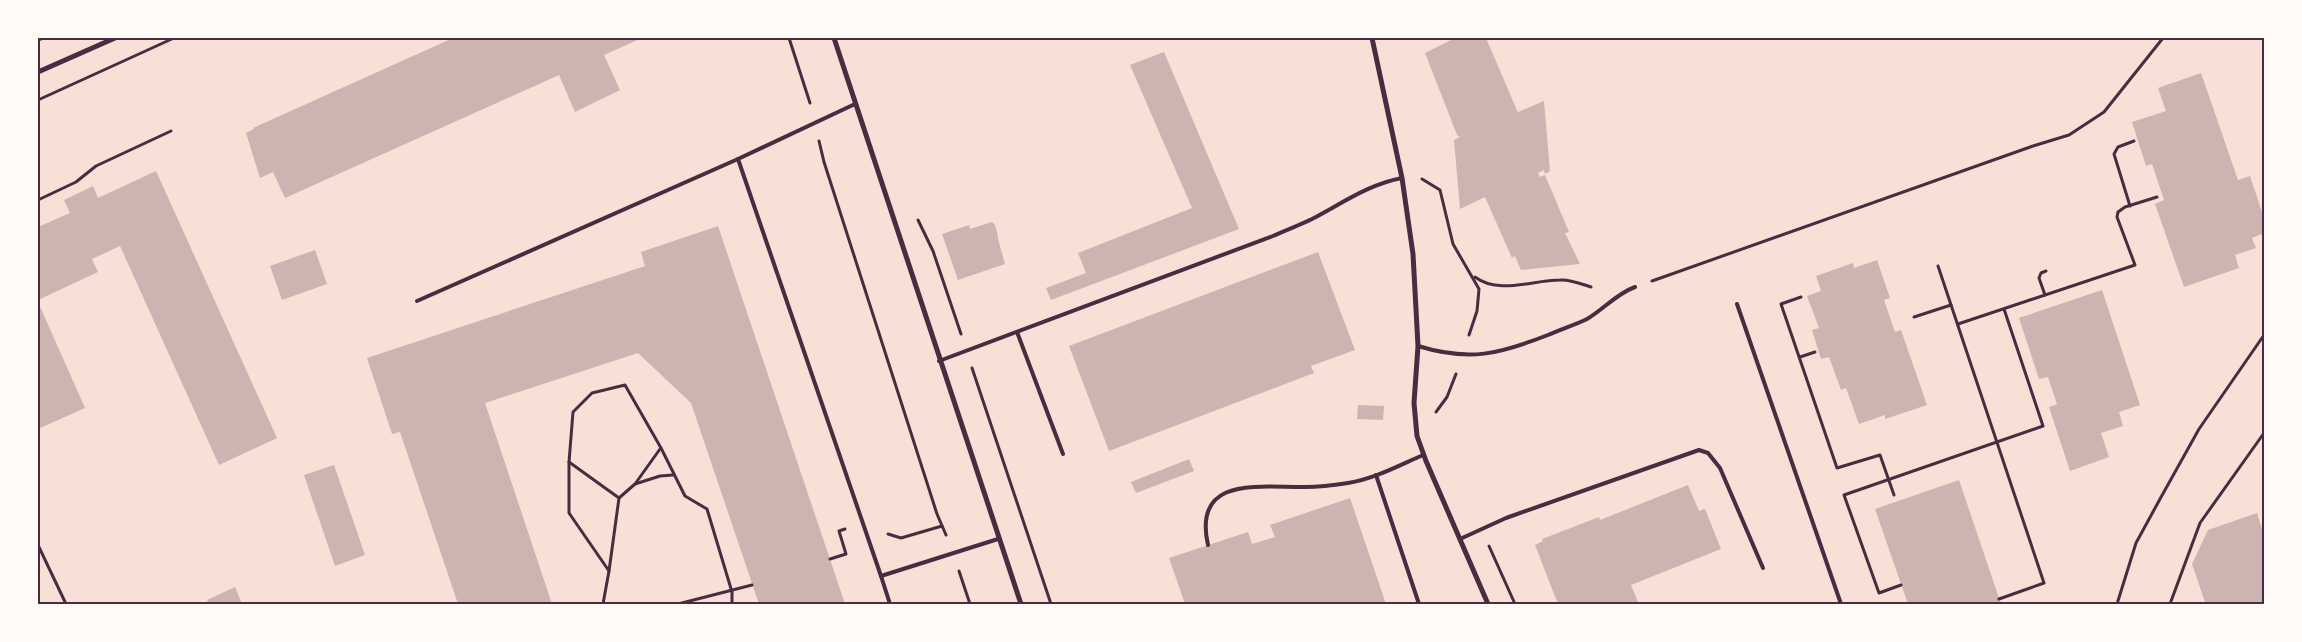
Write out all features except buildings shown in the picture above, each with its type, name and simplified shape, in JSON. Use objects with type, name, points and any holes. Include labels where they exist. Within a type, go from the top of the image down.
[{"type":"street","points":[[38,72],[115,38]]},
{"type":"street","points":[[834,38],[1021,604]]},
{"type":"street","points":[[1372,38],[1402,178],[1413,254],[1418,346],[1415,420],[1417,436],[1488,604]]},
{"type":"lane","points":[[417,301],[738,159],[855,104]]},
{"type":"lane","points":[[738,159],[890,604]]},
{"type":"lane","points":[[940,361],[1273,236],[1310,220],[1368,189],[1402,178]]},
{"type":"lane","points":[[1418,346],[1440,353],[1462,356],[1492,354],[1512,349],[1586,319],[1617,295],[1635,287]]},
{"type":"lane","points":[[1737,304],[1841,604]]},
{"type":"lane","points":[[1017,332],[1063,454]]},
{"type":"lane","points":[[1460,539],[1506,518],[1699,450],[1708,454],[1720,468],[1763,568]]},
{"type":"lane","points":[[1208,545],[1206,521],[1209,508],[1218,498],[1232,491],[1248,486],[1307,487],[1350,483],[1376,475],[1424,455]]},
{"type":"lane","points":[[1376,475],[1419,604]]},
{"type":"lane","points":[[881,576],[998,539]]},
{"type":"path","points":[[38,40],[43,38]]},
{"type":"path","points":[[38,100],[174,38]]},
{"type":"path","points":[[789,38],[815,124],[824,162],[869,303],[937,514],[953,553],[970,604]]},
{"type":"path","points":[[1635,287],[2033,146],[2069,135],[2104,112],[2163,38]]},
{"type":"path","points":[[38,200],[76,182],[96,166],[171,131]]},
{"type":"path","points":[[2130,206],[2114,154],[2118,147],[2134,141]]},
{"type":"path","points":[[1419,170],[1422,179],[1440,190],[1453,244],[1480,289],[1480,296],[1448,397],[1436,410],[1435,416]]},
{"type":"path","points":[[1958,324],[2135,265],[2118,217],[2118,212],[2157,197]]},
{"type":"path","points":[[916,214],[933,251],[1051,604]]},
{"type":"path","points":[[1938,266],[2044,584],[1999,599]]},
{"type":"path","points":[[2045,295],[2039,278],[2040,273],[2046,271]]},
{"type":"path","points":[[1472,275],[1482,282],[1499,286],[1562,279],[1591,287]]},
{"type":"path","points":[[1802,297],[1781,304],[1838,468],[1880,455],[1894,495]]},
{"type":"path","points":[[1914,317],[1951,305]]},
{"type":"path","points":[[1902,586],[1879,594],[1844,495],[2043,426],[2004,309]]},
{"type":"path","points":[[2117,604],[2136,543],[2160,499],[2199,429],[2264,335]]},
{"type":"path","points":[[1800,357],[1815,352]]},
{"type":"path","points":[[609,571],[568,513],[569,462],[573,412],[592,393],[625,385],[661,448],[685,496],[707,509],[732,592],[732,604]]},
{"type":"path","points":[[2170,604],[2200,523],[2264,433]]},
{"type":"path","points":[[603,604],[619,498],[634,484],[661,448]]},
{"type":"path","points":[[569,462],[619,498]]},
{"type":"path","points":[[634,484],[660,476],[673,475]]},
{"type":"path","points":[[1479,531],[1491,549],[1515,604]]},
{"type":"path","points":[[38,545],[66,604]]},
{"type":"path","points":[[678,604],[732,592],[752,585]]}]
